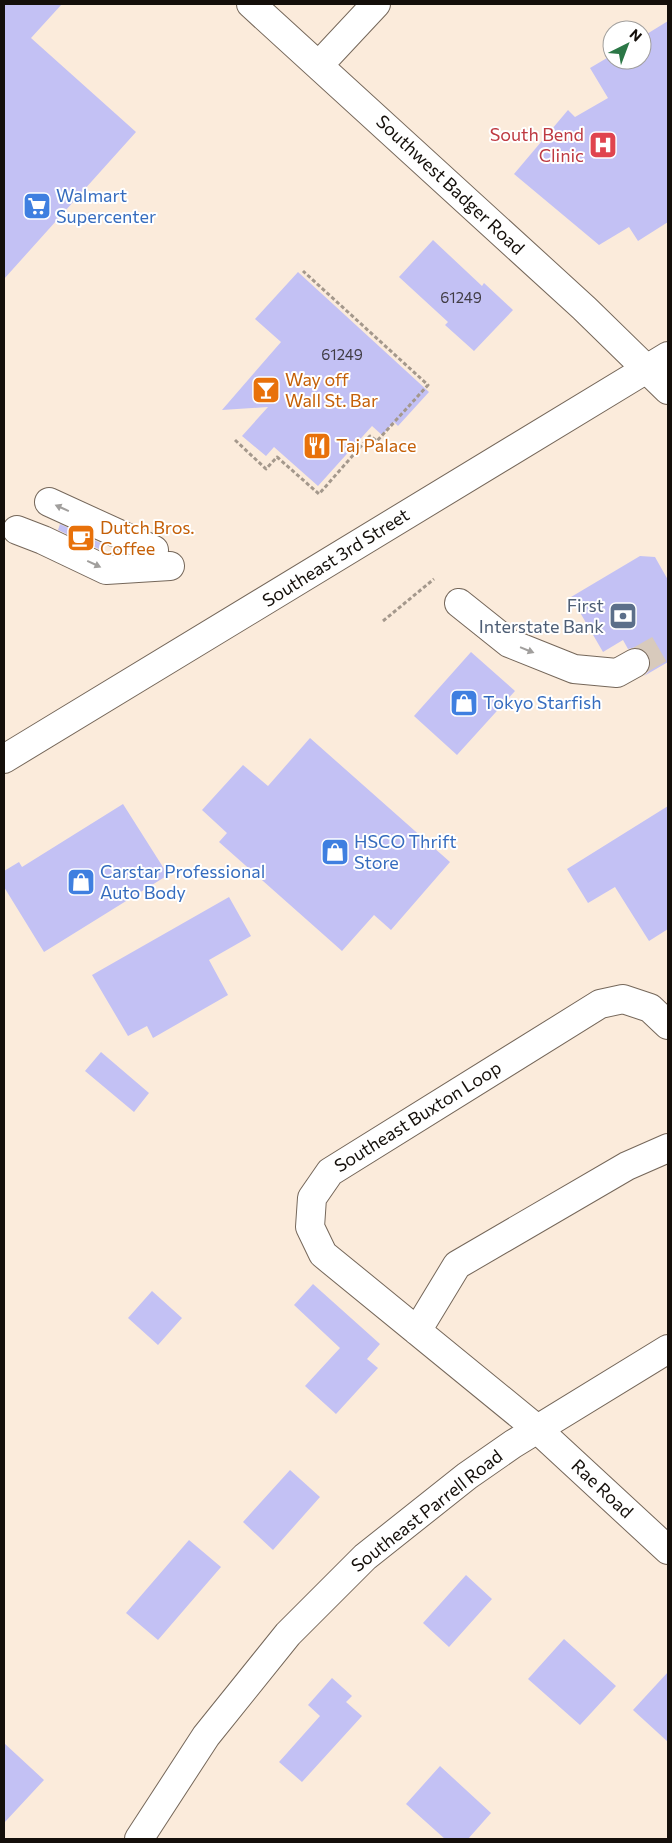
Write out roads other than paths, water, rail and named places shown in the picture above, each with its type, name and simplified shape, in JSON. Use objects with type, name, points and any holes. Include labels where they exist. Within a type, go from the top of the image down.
[{"type":"street","name":"Southwest Badger Road","points":[[251,4],[584,308],[658,363],[668,390]]},
{"type":"street","points":[[320,65],[376,4]]},
{"type":"street","name":"Southeast 3rd Street","points":[[4,760],[658,363]]},
{"type":"street","points":[[17,530],[43,540],[106,570],[162,558],[49,502]]},
{"type":"street","points":[[459,603],[510,643],[574,669],[617,673],[635,663]]},
{"type":"street","name":"Southeast Buxton Loop","points":[[536,1428],[323,1254],[310,1227],[312,1198],[330,1172],[600,1004],[623,999],[650,1008],[668,1025]]},
{"type":"street","points":[[417,1331],[457,1265],[627,1166],[668,1148]]},
{"type":"street","name":"Southeast Parrell Road","points":[[138,1839],[206,1736],[288,1634],[365,1557],[467,1476],[536,1428],[668,1349]]},
{"type":"street","name":"Rae Road","points":[[536,1428],[668,1550]]},
{"type":"tunnel","points":[[635,663],[668,644]]},
{"type":"place","name":"South Bend Clinic","points":[[603,145]]},
{"type":"place","name":"Walmart Supercenter","points":[[37,206]]},
{"type":"place","name":"Way off Wall St. Bar","points":[[266,390]]},
{"type":"place","name":"Taj Palace","points":[[317,446]]},
{"type":"place","name":"Dutch Bros. Coffee","points":[[81,538]]},
{"type":"place","name":"First Interstate Bank","points":[[623,616]]},
{"type":"place","name":"Tokyo Starfish","points":[[464,703]]},
{"type":"place","name":"HSCO Thrift Store","points":[[335,852]]},
{"type":"place","name":"Carstar Professional Auto Body","points":[[81,882]]}]
